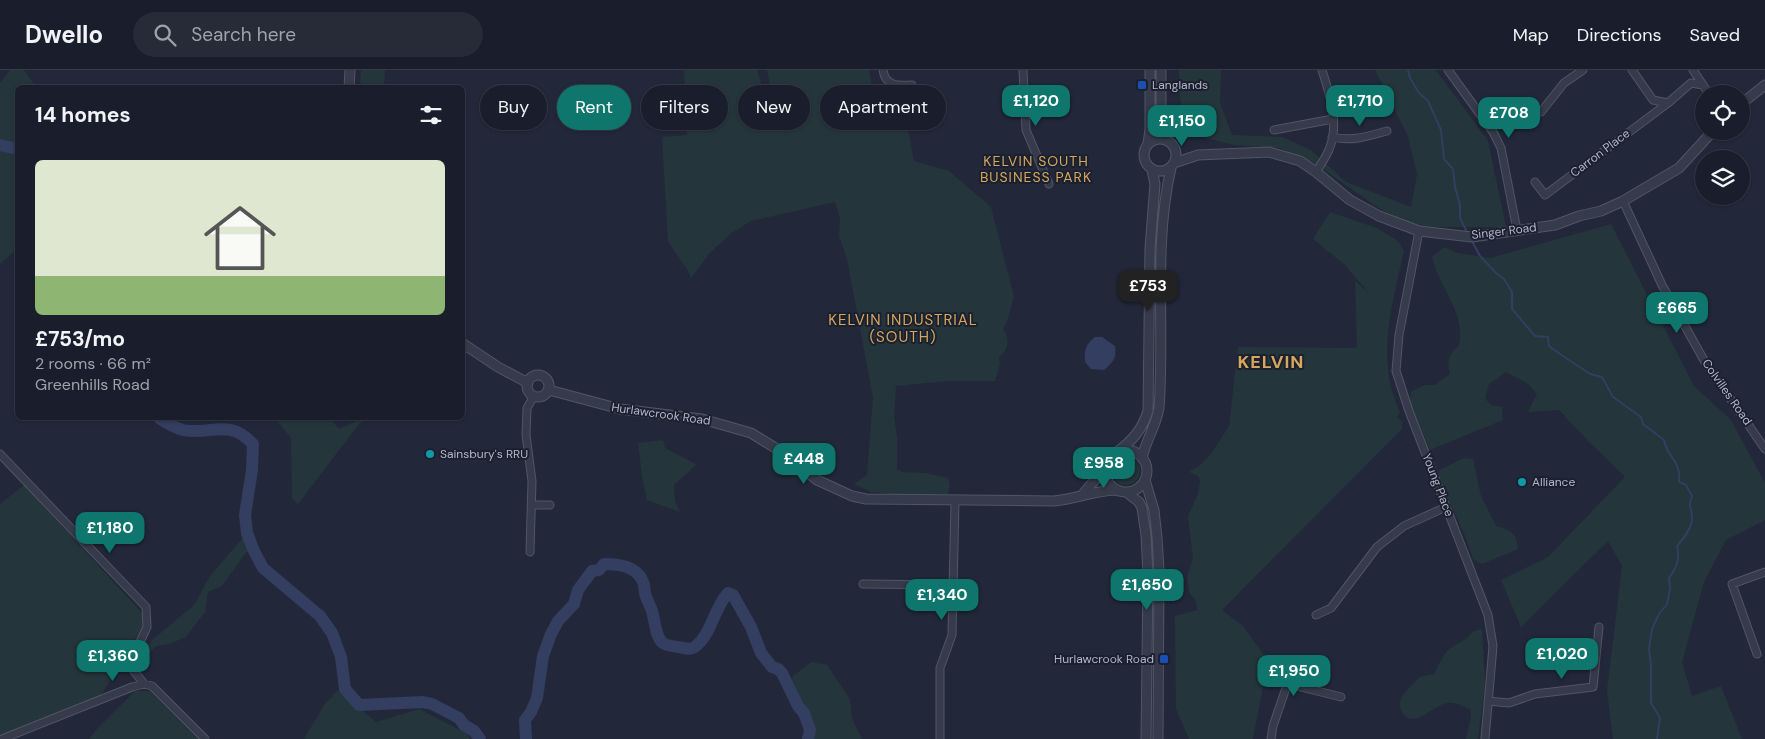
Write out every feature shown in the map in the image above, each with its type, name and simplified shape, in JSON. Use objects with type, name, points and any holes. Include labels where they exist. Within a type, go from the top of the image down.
[{"type":"street","points":[[349,85],[350,70]]},
{"type":"street","points":[[883,70],[884,77],[889,83],[897,85]]},
{"type":"street","points":[[1023,70],[1026,130],[1049,184]]},
{"type":"street","points":[[1083,494],[1106,467],[1111,457],[1139,432],[1146,418],[1149,404],[1150,231],[1155,184],[1152,170],[1144,160],[1144,151],[1148,144],[1150,129],[1150,70]]},
{"type":"street","points":[[1142,458],[1145,445],[1156,422],[1159,408],[1160,245],[1164,196],[1176,155],[1161,125],[1161,70]]},
{"type":"street","points":[[1316,172],[1329,149],[1334,126],[1331,101],[1322,70]]},
{"type":"street","points":[[1448,70],[1493,132],[1501,148],[1517,230]]},
{"type":"street","points":[[1541,112],[1564,84],[1583,70]]},
{"type":"street","points":[[1632,70],[1653,100],[1668,103]]},
{"type":"street","points":[[1693,70],[1703,85]]},
{"type":"street","name":"Carron Place","points":[[1535,182],[1545,194],[1692,83],[1703,85]]},
{"type":"street","points":[[1750,97],[1765,85]]},
{"type":"street","points":[[1331,101],[1369,91]]},
{"type":"street","points":[[1274,130],[1333,119]]},
{"type":"street","points":[[1332,137],[1354,140],[1388,131]]},
{"type":"street","points":[[1148,144],[1157,139],[1170,144]]},
{"type":"street","name":"Singer Road","points":[[1172,166],[1198,155],[1269,152],[1300,161],[1350,200],[1379,216],[1419,231],[1472,237],[1556,225],[1579,216],[1601,211],[1623,201],[1679,168],[1705,140]]},
{"type":"street","name":"Singer Road","points":[[1170,144],[1198,155]]},
{"type":"street","points":[[1152,170],[1161,172],[1172,166]]},
{"type":"street","name":"Colvilles Road","points":[[1623,201],[1662,285],[1705,362],[1765,449]]},
{"type":"street","name":"Young Place","points":[[1419,231],[1399,335],[1396,371],[1409,411],[1488,615],[1493,646],[1484,739]]},
{"type":"street","points":[[465,345],[498,367],[528,383]]},
{"type":"street","points":[[542,376],[549,383],[549,390],[541,397],[534,396],[529,392],[528,383],[532,377],[542,376]]},
{"type":"street","name":"Hurlawcrook Road","points":[[549,390],[620,409],[702,418],[751,433],[782,452],[817,480],[852,496],[866,499],[1054,501],[1073,499],[1083,494],[1122,491]]},
{"type":"street","points":[[530,552],[532,481],[526,435],[527,408],[534,396]]},
{"type":"street","points":[[1117,452],[1128,450],[1138,454],[1142,458],[1147,470],[1144,480],[1137,489],[1122,491]]},
{"type":"street","points":[[0,454],[146,607],[147,627],[133,657],[134,672],[144,684]]},
{"type":"street","points":[[1106,467],[1108,481],[1139,502],[1142,508],[1146,535],[1148,575],[1146,739]]},
{"type":"street","points":[[1144,480],[1154,510],[1159,570],[1158,739]]},
{"type":"street","points":[[940,739],[940,668],[952,635],[955,500]]},
{"type":"street","points":[[532,505],[550,506]]},
{"type":"street","points":[[1316,616],[1331,608],[1377,547],[1404,526],[1446,507]]},
{"type":"street","points":[[1757,654],[1732,584],[1765,572]]},
{"type":"street","points":[[863,584],[953,585]]},
{"type":"street","points":[[1488,701],[1509,703],[1535,694],[1593,687],[1599,627]]},
{"type":"street","points":[[2,739],[132,687],[144,684],[152,686],[206,739]]},
{"type":"street","points":[[1272,739],[1274,726],[1286,688],[1292,685],[1341,697]]},
{"type":"shaded area","points":[[10,70],[24,70],[35,85],[15,85],[15,251],[0,264],[0,83]]},
{"type":"shaded area","points":[[361,70],[385,70],[384,85],[360,85]]},
{"type":"shaded area","points":[[684,70],[757,70],[762,85],[738,85],[738,130],[810,130],[810,85],[770,85],[767,70],[869,70],[872,85],[820,85],[820,130],[908,130],[914,161],[949,171],[991,207],[1014,297],[1003,329],[1007,336],[1007,347],[999,357],[1000,364],[995,381],[947,381],[896,386],[894,415],[897,437],[897,469],[902,472],[926,473],[948,478],[950,485],[948,494],[907,495],[871,492],[854,484],[867,475],[873,398],[847,259],[839,236],[840,218],[835,202],[751,221],[730,234],[710,253],[691,278],[668,242],[662,137],[687,135],[687,130],[728,130],[728,85],[685,85]]},
{"type":"shaded area","points":[[1179,70],[1221,70],[1220,103],[1232,135],[1282,137],[1311,150],[1346,182],[1411,207],[1417,174],[1408,136],[1375,70],[1436,70],[1488,141],[1506,227],[1429,227],[1404,221],[1380,209],[1314,163],[1279,148],[1234,145],[1186,133],[1179,91]]},
{"type":"shaded area","points":[[1330,212],[1377,228],[1398,241],[1404,251],[1391,312],[1387,352],[1388,372],[1400,412],[1397,417],[1402,422],[1402,429],[1222,610],[1243,626],[1268,661],[1253,739],[1189,739],[1176,709],[1175,616],[1197,610],[1196,601],[1189,592],[1187,577],[1193,558],[1188,516],[1198,494],[1200,481],[1198,476],[1189,472],[1200,465],[1211,454],[1229,426],[1238,347],[1357,348],[1355,281],[1368,292],[1344,264],[1313,239]]},
{"type":"shaded area","points":[[1611,224],[1694,386],[1731,420],[1765,483],[1765,520],[1726,540],[1704,582],[1682,662],[1692,696],[1721,686],[1742,739],[1613,739],[1607,690],[1622,566],[1608,541],[1521,627],[1501,580],[1548,557],[1625,477],[1559,410],[1528,412],[1537,394],[1527,383],[1506,372],[1489,384],[1485,398],[1491,405],[1502,407],[1503,420],[1430,450],[1410,402],[1411,392],[1425,385],[1435,385],[1450,374],[1449,358],[1459,346],[1459,322],[1432,257],[1444,247],[1457,253],[1490,258]]},
{"type":"shaded area","points":[[277,420],[332,420],[339,429],[358,420],[365,420],[359,424],[298,504],[292,498],[291,438]]},
{"type":"shaded area","points":[[663,440],[665,448],[696,465],[674,485],[675,501],[680,512],[647,500],[638,443]]},
{"type":"shaded area","points":[[1126,457],[1136,461],[1140,471],[1136,481],[1126,485],[1116,481],[1112,471],[1116,461]]},
{"type":"shaded area","points":[[1464,458],[1473,459],[1481,496],[1496,526],[1512,533],[1517,543],[1518,549],[1482,564],[1473,559],[1466,538],[1439,478],[1439,470]]},
{"type":"shaded area","points":[[24,485],[143,614],[144,625],[100,697],[0,739],[0,504]]},
{"type":"shaded area","points":[[247,533],[253,548],[244,555],[222,586],[208,592],[205,612],[186,637],[169,644],[156,646],[150,653],[151,663],[141,672],[137,670],[137,661],[152,640],[194,605],[210,576]]},
{"type":"shaded area","points":[[1482,629],[1485,683],[1478,739],[1466,739],[1471,717],[1470,709],[1453,703],[1447,703],[1420,717],[1408,718],[1403,713],[1399,704],[1402,696],[1419,677],[1434,674],[1446,652],[1466,639],[1472,632]]},
{"type":"shaded area","points":[[811,662],[827,665],[850,699],[852,719],[862,739],[812,739],[814,722],[790,691],[793,676]]},
{"type":"shaded area","points":[[338,690],[376,722],[419,709],[468,734],[470,739],[304,739],[325,704]]},
{"type":"shaded area","points":[[135,691],[150,691],[198,739],[89,739]]},
{"type":"water","points":[[1095,337],[1102,337],[1115,346],[1114,360],[1104,370],[1091,369],[1085,362],[1086,348]]},
{"type":"waterway","points":[[1408,70],[1410,78],[1419,93],[1428,101],[1441,130],[1444,159],[1453,169],[1460,205],[1460,218],[1466,230]]},
{"type":"waterway","points":[[0,145],[15,148]]},
{"type":"waterway","points":[[1473,243],[1480,256],[1504,279],[1512,292],[1512,309],[1535,336],[1548,337],[1549,346],[1554,350],[1590,374],[1602,377],[1613,397],[1641,417],[1643,424],[1664,440],[1678,468],[1679,482],[1686,485],[1692,496],[1690,528],[1677,546],[1678,559],[1669,578],[1670,589],[1667,604],[1659,614],[1652,629],[1649,649],[1651,703],[1660,718],[1657,739]]},
{"type":"waterway","points":[[162,420],[183,430],[227,429],[235,431],[253,444],[252,470],[245,515],[247,533],[254,551],[263,568],[320,616],[332,633],[341,657],[345,689],[359,705],[423,702],[432,704],[459,718],[480,739]]},
{"type":"waterway","points":[[526,739],[525,720],[537,698],[543,656],[551,634],[558,621],[574,604],[578,590],[592,571],[599,570],[604,564],[627,567],[636,572],[640,577],[644,584],[658,637],[663,643],[668,645],[687,649],[696,646],[706,634],[723,599],[728,593],[733,595],[751,627],[761,653],[772,667],[782,673],[798,706],[804,713],[810,730],[808,739]]},
{"type":"place","name":"Langlands","points":[[1142,85]]},
{"type":"place","name":"Sainsbury's RRU","points":[[430,454]]},
{"type":"place","name":"Alliance","points":[[1522,482]]},
{"type":"place","name":"Hurlawcrook Road","points":[[1164,659]]},
{"type":"district","name":"KELVIN SOUTH BUSINESS PARK","points":[[1036,169]]},
{"type":"district","name":"KELVIN INDUSTRIAL (SOUTH)","points":[[903,328]]},
{"type":"district","name":"KELVIN","points":[[1271,362]]}]
